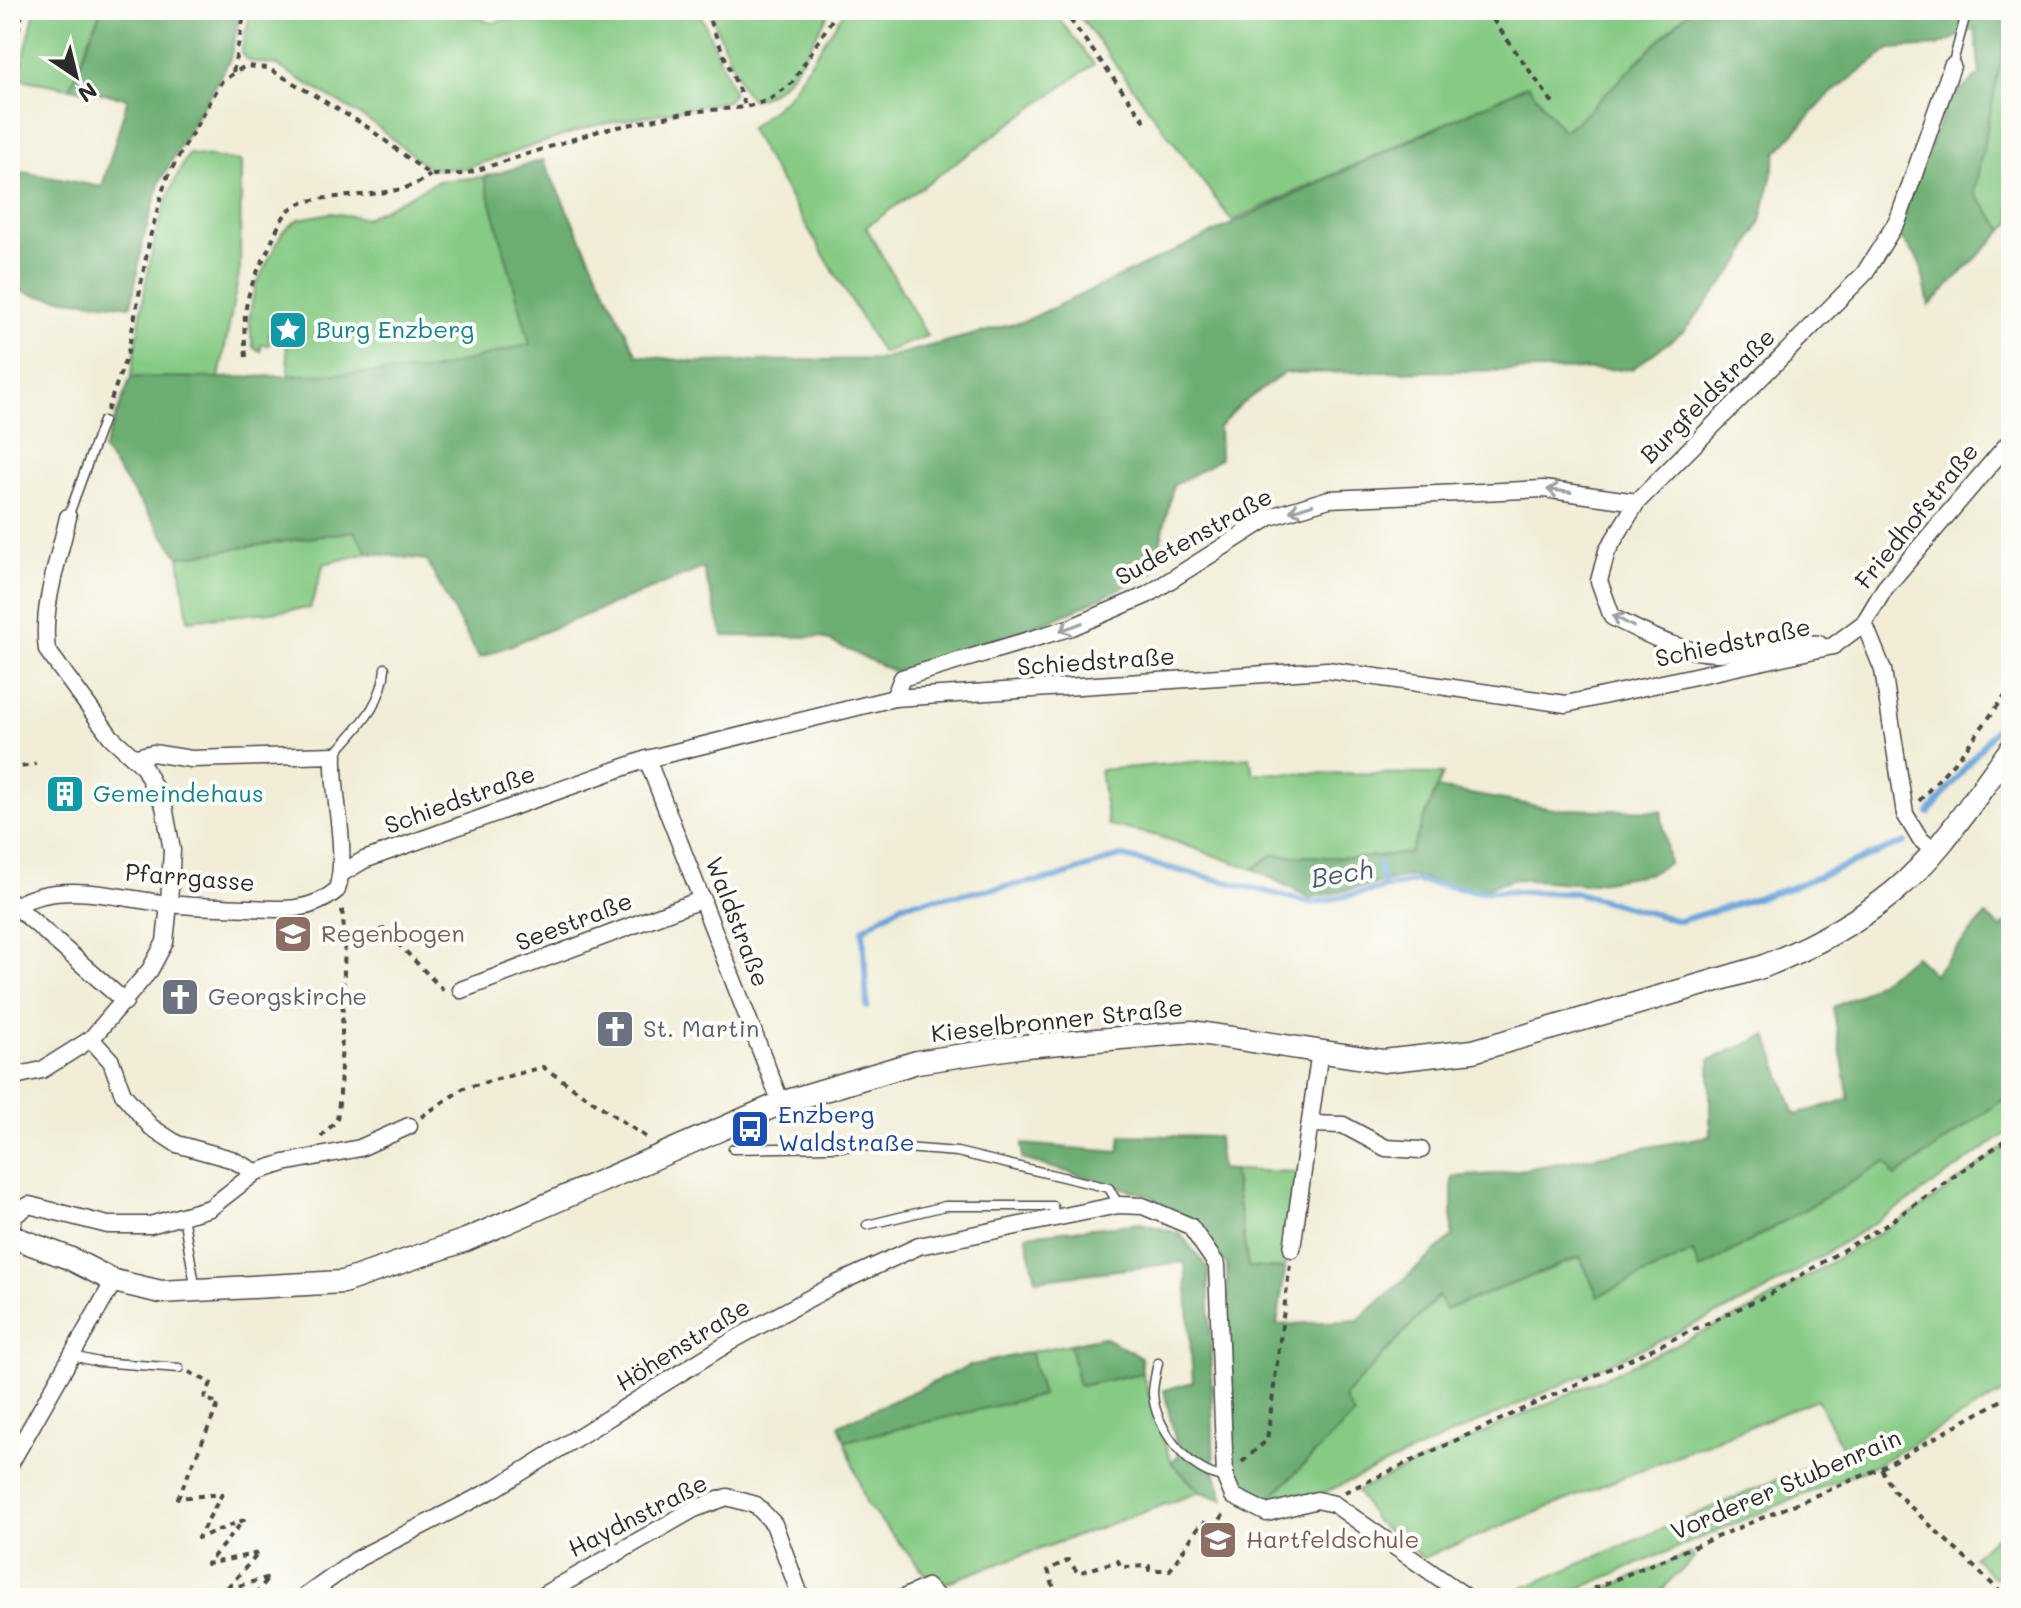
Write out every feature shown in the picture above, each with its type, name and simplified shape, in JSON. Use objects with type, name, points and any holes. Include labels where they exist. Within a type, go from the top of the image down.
[{"type":"main road","name":"Kieselbronner Straße","points":[[10,1236],[69,1258],[114,1281],[161,1292],[343,1282],[466,1240],[781,1103],[917,1062],[1025,1046],[1193,1032],[1383,1061],[1473,1051],[1762,967],[1806,949],[1896,891],[1933,850],[2011,749]]},
{"type":"street","name":"Burgfeldstraße","points":[[1833,646],[1799,642],[1718,653],[1684,649],[1612,617],[1599,581],[1607,551],[1637,502],[1864,274],[1898,220],[1952,66]]},
{"type":"street","name":"Friedhofstraße","points":[[1933,850],[1920,839],[1905,814],[1883,670],[1864,623],[1885,588],[2011,440]]},
{"type":"street","name":"Sudetenstraße","points":[[894,698],[902,678],[1072,627],[1147,595],[1270,517],[1329,499],[1544,489],[1637,502]]},
{"type":"street","points":[[10,1077],[42,1070],[91,1039],[150,970],[165,942],[169,904],[172,850],[164,806],[136,757],[111,737],[57,669],[47,650],[44,634],[48,605],[68,517]]},
{"type":"street","name":"Schiedstraße","points":[[342,873],[364,860],[647,759],[894,698],[1327,670],[1566,704],[1833,646],[1864,623]]},
{"type":"street","points":[[136,757],[153,753],[191,759],[334,755],[333,781],[342,873]]},
{"type":"street","name":"Waldstraße","points":[[647,759],[781,1103]]},
{"type":"street","name":"Pfarrgasse","points":[[14,903],[43,894],[98,893],[169,904],[287,910],[311,907],[337,890],[342,873]]},
{"type":"street","name":"Seestraße","points":[[461,990],[703,899]]},
{"type":"street","points":[[14,903],[125,1002]]},
{"type":"street","points":[[91,1039],[111,1061],[123,1094],[151,1127],[177,1144],[231,1159],[256,1172]]},
{"type":"street","points":[[1292,1249],[1320,1050]]},
{"type":"street","points":[[1310,1124],[1343,1125],[1386,1148],[1421,1150]]},
{"type":"street","points":[[10,1229],[15,1215],[29,1205],[107,1230],[150,1225],[210,1208],[256,1172],[284,1163],[360,1148],[409,1126]]},
{"type":"street","points":[[1118,1205],[1143,1206],[1190,1226],[1217,1265],[1225,1477],[1233,1496],[1267,1513],[1317,1500],[1334,1504],[1468,1598]]},
{"type":"street","name":"Höhenstraße","points":[[303,1598],[359,1558],[496,1488],[735,1339],[832,1286],[919,1246],[1118,1205]]},
{"type":"street","points":[[10,1464],[114,1281]]},
{"type":"street","name":"Haydnstraße","points":[[538,1598],[694,1509],[727,1497],[756,1505],[774,1524],[801,1598]]},
{"type":"street","points":[[903,1598],[933,1592]]},
{"type":"lane","name":"Burgfeldstraße","points":[[1952,66],[1967,10]]},
{"type":"lane","points":[[68,517],[103,421]]},
{"type":"lane","points":[[334,755],[371,713],[384,689],[385,668]]},
{"type":"lane","points":[[733,1149],[880,1146],[957,1152],[1109,1188],[1118,1205]]},
{"type":"lane","points":[[867,1225],[945,1206],[1053,1206],[1054,1217]]},
{"type":"lane","points":[[183,1216],[196,1291]]},
{"type":"lane","points":[[73,1356],[179,1368]]},
{"type":"lane","points":[[1158,1363],[1153,1395],[1172,1445],[1211,1476],[1225,1477]]},
{"type":"path","points":[[10,66],[23,10]]},
{"type":"path","points":[[233,72],[245,10]]},
{"type":"path","points":[[705,10],[746,107]]},
{"type":"path","points":[[103,421],[128,352],[150,237],[166,179],[222,81],[233,72],[245,66],[268,68],[366,126],[430,175],[465,174],[599,131],[689,112],[746,107],[769,100],[792,83],[838,10]]},
{"type":"path","points":[[1063,10],[1147,124]]},
{"type":"path","points":[[1486,10],[1555,106]]},
{"type":"path","points":[[246,357],[242,316],[249,288],[289,210],[306,201],[374,195],[420,184],[430,175]]},
{"type":"path","points":[[1918,811],[1916,804],[1964,751],[2011,688]]},
{"type":"path","points":[[10,707],[19,708]]},
{"type":"path","points":[[10,769],[36,764]]},
{"type":"path","points":[[332,1135],[319,1139],[337,1120],[345,940],[342,908]]},
{"type":"path","points":[[345,940],[384,929],[447,993],[461,990]]},
{"type":"path","points":[[409,1126],[464,1088],[543,1067],[655,1143],[663,1154]]},
{"type":"path","points":[[1334,1504],[1344,1492],[1768,1295],[1890,1222],[2011,1136]]},
{"type":"path","points":[[1225,1477],[1267,1440],[1292,1249]]},
{"type":"path","points":[[179,1368],[211,1383],[204,1399],[219,1403],[178,1498],[222,1494],[198,1538],[244,1520],[207,1564],[259,1553],[225,1590],[269,1577],[253,1598]]},
{"type":"path","name":"Vorderer Stubenrain","points":[[1571,1598],[1881,1468],[2011,1395]]},
{"type":"path","points":[[1881,1468],[1894,1491],[2007,1598]]},
{"type":"path","points":[[1057,1598],[1048,1570],[1068,1560],[1078,1573],[1118,1561],[1121,1567],[1170,1570],[1202,1522],[1216,1528],[1233,1496]]},
{"type":"green space","points":[[35,10],[101,10],[70,88],[19,79]]},
{"type":"green space","points":[[101,10],[241,10],[230,59],[160,181],[143,241],[131,306],[38,296],[10,287],[12,170],[102,187],[128,98],[70,88]]},
{"type":"green space","points":[[251,10],[452,10],[493,23],[542,10],[699,10],[734,93],[727,101],[592,126],[467,168],[430,169],[374,124],[276,65],[249,61],[241,53]]},
{"type":"green space","points":[[709,10],[831,10],[789,76],[766,95],[752,100],[742,88]]},
{"type":"green space","points":[[845,10],[1052,10],[1094,64],[866,227],[927,336],[882,353],[749,129],[788,96]]},
{"type":"green space","points":[[1075,10],[1690,10],[1582,117],[1563,131],[1528,85],[1232,221]]},
{"type":"green space","points":[[1690,10],[2011,10],[1974,193],[2004,230],[1929,306],[1920,261],[1896,233],[1948,101],[1980,74],[1975,29],[1937,46],[1890,49],[1829,95],[1777,152],[1761,221],[1741,261],[1684,331],[1632,369],[1284,373],[1240,405],[1219,427],[1220,459],[1173,486],[1154,572],[1058,618],[895,672],[821,637],[723,636],[703,568],[479,658],[426,560],[368,553],[354,531],[179,557],[103,450],[131,377],[219,378],[428,371],[530,344],[484,177],[543,160],[637,355],[695,362],[880,359],[1025,321],[1528,85],[1563,131],[1582,117]]},
{"type":"green space","points":[[2011,11],[2011,223],[2004,230],[1974,193]]},
{"type":"green space","points":[[189,154],[241,161],[240,268],[219,378],[131,377],[156,233]]},
{"type":"green space","points":[[484,177],[531,344],[428,371],[289,376],[286,344],[280,344],[280,334],[269,334],[269,345],[261,345],[261,351],[253,347],[249,319],[255,287],[283,231],[299,219],[331,213],[366,218],[438,181]]},
{"type":"green space","points":[[354,531],[368,553],[324,564],[310,608],[188,620],[179,557]]},
{"type":"green space","points":[[1250,757],[1253,773],[1443,774],[1411,853],[1357,858],[1272,855],[1253,869],[1158,836],[1108,825],[1100,770]]},
{"type":"green space","points":[[1437,788],[1554,809],[1661,811],[1669,863],[1651,873],[1587,884],[1515,879],[1477,891],[1412,876],[1310,898],[1253,869],[1272,855],[1357,858],[1410,853]]},
{"type":"green space","points":[[1986,915],[2000,928],[2011,920],[2011,1094],[1895,1177],[1886,1162],[1700,1270],[1693,1252],[1598,1296],[1580,1257],[1445,1310],[1438,1296],[1344,1397],[1354,1415],[1265,1503],[1241,1491],[1232,1481],[1227,1266],[1198,1224],[1147,1195],[1022,1159],[1022,1144],[1119,1152],[1121,1135],[1218,1137],[1220,1169],[1233,1170],[1248,1267],[1285,1269],[1277,1325],[1358,1320],[1452,1237],[1452,1177],[1496,1174],[1710,1136],[1710,1060],[1767,1035],[1795,1115],[1849,1099],[1833,1007],[1858,996],[1915,956],[1934,974]]},
{"type":"green space","points":[[2011,1094],[2011,1130],[1911,1200],[1759,1295],[1321,1494],[1265,1503],[1353,1415],[1344,1397],[1439,1296],[1446,1310],[1581,1257],[1598,1296],[1693,1252],[1700,1270],[1886,1162],[1896,1176]]},
{"type":"green space","points":[[2011,1142],[2011,1388],[1877,1464],[1557,1598],[1500,1598],[1844,1451],[1817,1399],[1423,1558],[1375,1521],[1357,1491],[1753,1309],[1927,1204]]},
{"type":"green space","points":[[1233,1170],[1298,1172],[1285,1269],[1248,1267]]},
{"type":"green space","points":[[1141,1223],[1180,1234],[1208,1268],[1214,1469],[1224,1500],[1200,1492],[1171,1462],[1179,1456],[1164,1390],[1193,1382],[1185,1262],[1036,1280],[1026,1235]]},
{"type":"green space","points":[[1103,1337],[1141,1357],[1142,1373],[1079,1386],[1070,1344]]},
{"type":"green space","points":[[1070,1344],[1079,1386],[1142,1373],[1171,1462],[1200,1492],[936,1586],[867,1505],[845,1441],[1042,1395],[1030,1352]]},
{"type":"green space","points":[[1030,1352],[1042,1395],[845,1441],[839,1425],[969,1366]]},
{"type":"green space","points":[[2011,1522],[2011,1561],[1994,1578],[1973,1557]]},
{"type":"green space","points":[[1691,1553],[1694,1558],[1653,1598],[1583,1598]]},
{"type":"waterway","name":"Bech","points":[[1929,813],[2011,710]]},
{"type":"waterway","name":"Bech","points":[[867,1007],[863,929],[903,904],[1056,878],[1120,856],[1313,903],[1416,881],[1477,891],[1577,893],[1679,921],[1787,889],[1905,842]]},
{"type":"waterway","points":[[1379,864],[1384,888]]},
{"type":"place","name":"Burg Enzberg","points":[[288,330]]},
{"type":"place","name":"Gemeindehaus","points":[[65,794]]},
{"type":"place","name":"Regenbogen","points":[[293,934]]},
{"type":"place","name":"Georgskirche","points":[[180,997]]},
{"type":"place","name":"St. Martin","points":[[615,1029]]},
{"type":"place","name":"Enzberg Waldstraße","points":[[750,1129]]},
{"type":"place","name":"Hartfeldschule","points":[[1218,1540]]}]
